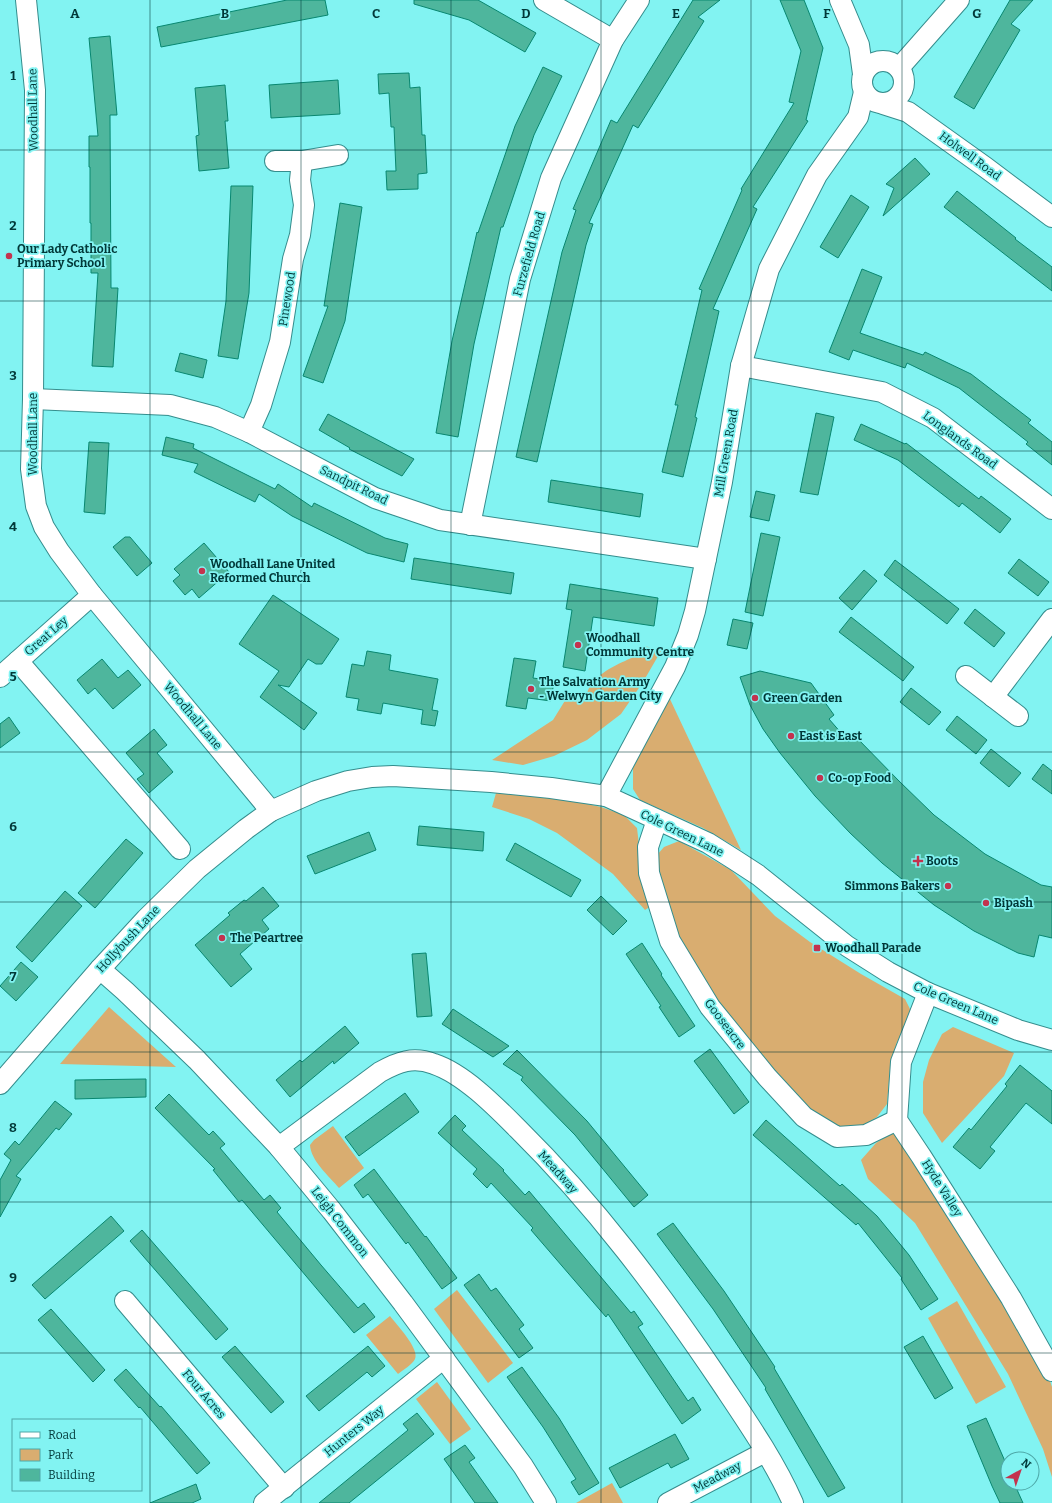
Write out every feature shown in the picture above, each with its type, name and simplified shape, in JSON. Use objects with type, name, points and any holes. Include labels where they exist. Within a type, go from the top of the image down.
[{"type":"street","name":"Woodhall Lane","points":[[26,0],[35,90],[33,399],[31,470],[36,506],[44,527],[92,595],[271,811]]},
{"type":"street","points":[[544,0],[613,40]]},
{"type":"street","name":"Furzefield Road","points":[[470,526],[520,279],[551,178],[613,40],[639,0]]},
{"type":"street","points":[[840,0],[859,45],[864,83],[869,99],[882,104],[897,99],[902,93],[904,83],[903,75],[893,65],[859,45]]},
{"type":"street","points":[[893,65],[959,0]]},
{"type":"street","points":[[864,83],[867,68],[874,63],[893,65]]},
{"type":"street","name":"Mill Green Road","points":[[606,796],[678,660],[688,635],[695,611],[722,482],[741,366],[769,269],[817,175],[858,116],[864,83]]},
{"type":"street","name":"Mill Green Road","points":[[858,116],[882,104]]},
{"type":"street","name":"Holwell Road","points":[[882,104],[908,112],[1052,217]]},
{"type":"street","points":[[274,161],[302,161],[338,155]]},
{"type":"street","name":"Pinewood","points":[[249,432],[261,405],[280,342],[293,259],[300,235],[304,205],[300,180],[302,161]]},
{"type":"street","name":"Longlands Road","points":[[741,366],[882,392],[933,418],[1052,509]]},
{"type":"street","name":"Sandpit Road","points":[[33,399],[170,405],[215,417],[249,432],[375,498],[440,520],[470,526],[706,559]]},
{"type":"street","name":"Great Ley","points":[[0,677],[92,595]]},
{"type":"street","points":[[993,697],[1052,620]]},
{"type":"street","points":[[18,661],[180,849]]},
{"type":"street","points":[[966,676],[1018,716]]},
{"type":"street","name":"Cole Green Lane","points":[[271,811],[316,791],[348,781],[372,777],[393,776],[491,782],[551,788],[606,796],[708,843],[758,875],[848,946],[888,972],[928,993],[1018,1030],[1052,1040]]},
{"type":"street","name":"Hollybush Lane","points":[[0,1084],[100,969],[146,919],[196,869],[271,811]]},
{"type":"street","name":"Gooseacre","points":[[657,820],[648,847],[649,873],[670,941],[710,1007],[767,1077],[804,1116],[837,1137],[866,1135],[897,1120]]},
{"type":"street","name":"Leigh Common","points":[[100,969],[197,1060],[279,1147],[332,1211],[444,1358],[523,1466],[546,1503]]},
{"type":"street","points":[[897,1120],[901,1062],[928,993]]},
{"type":"street","name":"Meadway","points":[[279,1147],[380,1072],[392,1065],[406,1060],[434,1064],[472,1086],[495,1106],[541,1152],[622,1245],[698,1349],[782,1478],[793,1503]]},
{"type":"street","name":"Hyde Valley","points":[[897,1120],[1011,1298],[1052,1371]]},
{"type":"street","name":"Four Acres","points":[[125,1301],[284,1488]]},
{"type":"street","name":"Hunters Way","points":[[264,1503],[444,1358]]},
{"type":"street","name":"Meadway","points":[[668,1503],[765,1452]]},
{"type":"green space","points":[[645,646],[661,651],[643,682],[621,714],[587,740],[554,756],[523,765],[492,760],[553,720],[566,699],[586,699],[587,692],[595,680],[612,667],[633,657],[641,647]]},
{"type":"green space","points":[[669,697],[741,850],[703,828],[640,800],[633,789],[633,768]]},
{"type":"green space","points":[[496,793],[555,797],[601,807],[624,815],[637,828],[642,871],[651,906],[645,910],[613,874],[557,833],[529,819],[492,807]]},
{"type":"green space","points":[[679,841],[731,870],[775,916],[810,942],[861,974],[905,999],[911,1011],[908,1024],[897,1042],[890,1069],[887,1104],[877,1117],[864,1125],[851,1129],[833,1127],[810,1114],[711,994],[671,928],[654,869],[657,855],[664,847]]},
{"type":"green space","points":[[109,1007],[176,1067],[60,1064]]},
{"type":"green space","points":[[953,1027],[1014,1053],[1004,1076],[942,1143],[923,1113],[923,1082],[929,1060],[942,1034]]},
{"type":"green space","points":[[333,1126],[364,1168],[339,1188],[317,1162],[311,1151],[310,1145],[314,1140]]},
{"type":"green space","points":[[896,1130],[1006,1300],[1050,1381],[1052,1387],[1052,1477],[1043,1449],[1008,1374],[915,1223],[868,1179],[861,1160],[876,1143]]},
{"type":"green space","points":[[457,1290],[513,1363],[488,1383],[434,1309]]},
{"type":"green space","points":[[957,1301],[1006,1387],[976,1404],[928,1318]]},
{"type":"green space","points":[[390,1316],[411,1343],[416,1355],[412,1363],[398,1374],[366,1335]]},
{"type":"green space","points":[[437,1382],[471,1429],[450,1444],[416,1399]]},
{"type":"green space","points":[[612,1483],[623,1503],[576,1503]]},
{"type":"building","points":[[287,0],[325,0],[328,15],[161,47],[157,27]]},
{"type":"building","points":[[414,0],[478,0],[536,33],[525,52],[469,20],[414,4]]},
{"type":"building","points":[[693,0],[720,0],[698,17],[704,21],[638,128],[633,125],[589,223],[593,224],[586,245],[537,462],[516,457],[562,252],[576,210],[573,209],[611,120],[617,123]]},
{"type":"building","points":[[780,0],[804,0],[823,48],[806,120],[808,121],[753,207],[757,209],[713,309],[719,311],[683,477],[662,472],[678,405],[675,405],[702,290],[699,289],[742,190],[741,189],[794,103],[789,102],[801,51]]},
{"type":"building","points":[[1010,0],[1033,0],[1011,24],[1020,30],[974,109],[954,97]]},
{"type":"building","points":[[110,36],[117,115],[110,115],[111,288],[118,288],[113,367],[92,366],[98,273],[91,273],[89,167],[89,136],[98,136],[89,38]]},
{"type":"building","points":[[543,67],[562,76],[534,135],[503,227],[501,227],[474,344],[458,437],[436,433],[452,341],[477,232],[478,233],[515,126]]},
{"type":"building","points":[[409,73],[410,88],[420,87],[422,135],[425,135],[427,173],[418,174],[418,189],[387,190],[386,171],[396,171],[394,127],[391,127],[389,93],[379,94],[378,74]]},
{"type":"building","points":[[338,80],[340,114],[271,118],[269,85]]},
{"type":"building","points":[[225,85],[228,121],[225,121],[229,168],[199,171],[196,136],[199,135],[195,88]]},
{"type":"building","points":[[915,158],[930,174],[883,216],[894,188],[886,184]]},
{"type":"building","points":[[231,186],[253,186],[249,293],[238,359],[218,356],[226,301]]},
{"type":"building","points":[[957,191],[1016,238],[1015,239],[1052,267],[1052,291],[944,207]]},
{"type":"building","points":[[851,195],[869,207],[838,258],[820,247]]},
{"type":"building","points":[[340,203],[362,207],[345,321],[323,383],[303,376],[328,306],[324,306]]},
{"type":"building","points":[[862,269],[882,277],[860,333],[923,355],[925,352],[971,374],[1031,420],[1028,423],[1052,442],[1052,465],[1026,444],[1028,442],[959,388],[907,363],[905,368],[853,350],[849,360],[829,352]]},
{"type":"building","points":[[180,353],[207,360],[203,378],[175,371]]},
{"type":"building","points":[[816,413],[834,417],[818,495],[800,492]]},
{"type":"building","points":[[328,414],[414,459],[402,476],[349,449],[350,448],[319,430]]},
{"type":"building","points":[[861,424],[905,444],[906,443],[979,499],[981,496],[1011,519],[1000,533],[962,503],[959,507],[898,460],[854,440]]},
{"type":"building","points":[[166,437],[194,444],[193,448],[275,489],[278,484],[312,507],[314,503],[385,538],[408,544],[404,562],[367,553],[292,516],[259,494],[255,502],[194,472],[198,464],[162,455]]},
{"type":"building","points":[[89,442],[109,443],[105,514],[84,512]]},
{"type":"building","points":[[551,480],[643,494],[640,517],[548,502]]},
{"type":"building","points":[[756,491],[775,495],[769,521],[750,517]]},
{"type":"building","points":[[761,533],[780,537],[763,616],[745,612]]},
{"type":"building","points":[[125,537],[130,537],[152,563],[137,576],[113,547]]},
{"type":"building","name":"Woodhall Lane United Reformed Church","points":[[204,543],[229,572],[199,598],[192,589],[185,595],[173,581],[180,575],[174,569]]},
{"type":"building","points":[[414,558],[514,573],[511,594],[411,579]]},
{"type":"building","points":[[1019,559],[1049,582],[1038,596],[1008,573]]},
{"type":"building","points":[[895,560],[959,609],[947,624],[884,575]]},
{"type":"building","points":[[864,570],[877,581],[852,610],[839,598]]},
{"type":"building","name":"Woodhall Community Centre","points":[[570,584],[658,598],[654,626],[593,617],[585,671],[563,667],[572,610],[566,609]]},
{"type":"building","points":[[273,595],[339,639],[322,664],[316,664],[308,659],[289,687],[278,685],[317,713],[304,730],[260,697],[279,671],[239,644]]},
{"type":"building","points":[[975,609],[1005,633],[994,647],[964,623]]},
{"type":"building","points":[[851,617],[914,667],[903,681],[839,632]]},
{"type":"building","points":[[733,619],[753,623],[747,649],[727,645]]},
{"type":"building","points":[[367,651],[391,655],[389,670],[438,679],[432,710],[438,711],[435,726],[421,724],[423,710],[383,703],[381,714],[357,710],[359,699],[346,697],[352,664],[364,666]]},
{"type":"building","name":"The Salvation Army - Welwyn Garden City","points":[[514,658],[536,661],[533,678],[554,681],[551,701],[528,698],[526,709],[506,706]]},
{"type":"building","points":[[102,659],[118,678],[128,670],[141,685],[113,709],[95,688],[88,694],[77,680]]},
{"type":"building","points":[[760,671],[811,683],[834,715],[829,719],[849,742],[855,736],[934,815],[985,854],[1041,885],[1052,887],[1052,938],[1039,935],[1034,957],[1018,953],[974,931],[934,905],[882,863],[850,833],[815,796],[780,753],[763,729],[750,705],[740,677]]},
{"type":"building","points":[[911,688],[941,712],[929,725],[900,702]]},
{"type":"building","points":[[957,716],[987,740],[976,754],[946,730]]},
{"type":"building","points":[[9,717],[20,733],[0,748],[0,724]]},
{"type":"building","points":[[154,729],[167,745],[157,753],[173,772],[149,793],[137,779],[144,774],[126,753]]},
{"type":"building","points":[[991,749],[1021,773],[1009,787],[980,763]]},
{"type":"building","points":[[1043,764],[1052,771],[1052,794],[1032,779]]},
{"type":"building","points":[[419,826],[484,832],[483,851],[417,845]]},
{"type":"building","points":[[369,832],[376,850],[315,874],[307,856]]},
{"type":"building","points":[[126,839],[143,853],[95,908],[78,893]]},
{"type":"building","points":[[515,843],[581,880],[571,897],[506,860]]},
{"type":"building","name":"The Peartree","points":[[263,887],[279,906],[262,920],[269,929],[240,954],[252,969],[231,987],[195,945],[230,915],[228,913]]},
{"type":"building","points":[[65,891],[82,906],[32,962],[16,947]]},
{"type":"building","points":[[601,896],[627,921],[613,935],[587,910]]},
{"type":"building","points":[[642,943],[662,974],[661,975],[695,1026],[679,1037],[659,1007],[661,1006],[626,954]]},
{"type":"building","points":[[426,953],[432,1016],[417,1017],[412,954]]},
{"type":"building","points":[[21,962],[38,977],[16,1001],[0,986]]},
{"type":"building","points":[[453,1009],[509,1046],[493,1057],[442,1024]]},
{"type":"building","points":[[345,1026],[359,1043],[334,1064],[333,1061],[290,1097],[276,1080],[300,1060],[302,1062]]},
{"type":"building","points":[[710,1049],[749,1102],[734,1114],[694,1061]]},
{"type":"building","points":[[517,1050],[587,1121],[648,1195],[634,1207],[575,1135],[521,1080],[523,1077],[503,1064]]},
{"type":"building","points":[[1020,1065],[1052,1091],[1052,1124],[1026,1103],[990,1147],[995,1151],[980,1169],[953,1147],[969,1128],[971,1130],[1007,1086],[1005,1084]]},
{"type":"building","points":[[146,1079],[146,1097],[75,1099],[75,1080]]},
{"type":"building","points":[[405,1093],[419,1112],[359,1156],[345,1137]]},
{"type":"building","points":[[169,1094],[209,1135],[213,1131],[225,1144],[220,1148],[264,1200],[270,1195],[281,1208],[277,1212],[358,1308],[364,1303],[375,1317],[354,1333],[242,1200],[239,1202],[213,1170],[215,1169],[155,1108]]},
{"type":"building","points":[[55,1101],[72,1114],[59,1130],[56,1128],[16,1176],[21,1179],[0,1217],[0,1180],[11,1160],[4,1154],[15,1141],[19,1145]]},
{"type":"building","points":[[455,1115],[466,1126],[462,1130],[504,1170],[503,1171],[525,1195],[529,1191],[631,1313],[634,1311],[643,1324],[638,1327],[688,1401],[693,1397],[701,1410],[682,1424],[608,1314],[606,1317],[531,1230],[533,1228],[491,1183],[487,1188],[473,1174],[477,1169],[438,1133]]},
{"type":"building","points":[[766,1120],[840,1186],[842,1184],[877,1216],[909,1255],[938,1299],[921,1310],[901,1279],[902,1278],[858,1223],[856,1225],[753,1135]]},
{"type":"building","points":[[374,1169],[457,1278],[442,1289],[408,1242],[406,1244],[368,1194],[363,1198],[354,1185]]},
{"type":"building","points":[[111,1216],[124,1231],[45,1299],[32,1285]]},
{"type":"building","points":[[673,1223],[724,1291],[775,1367],[774,1368],[845,1488],[828,1497],[765,1389],[766,1388],[713,1309],[657,1234]]},
{"type":"building","points":[[142,1230],[228,1329],[216,1340],[130,1241]]},
{"type":"building","points":[[479,1274],[491,1291],[496,1288],[524,1325],[519,1329],[533,1348],[519,1358],[464,1285]]},
{"type":"building","points":[[51,1309],[105,1370],[93,1382],[38,1320]]},
{"type":"building","points":[[923,1336],[953,1388],[935,1399],[904,1347]]},
{"type":"building","points":[[235,1346],[284,1402],[271,1413],[222,1357]]},
{"type":"building","points":[[368,1346],[385,1366],[372,1377],[367,1372],[319,1411],[306,1396]]},
{"type":"building","points":[[522,1367],[559,1418],[599,1483],[579,1495],[571,1482],[576,1479],[543,1427],[507,1377]]},
{"type":"building","points":[[126,1369],[160,1407],[161,1406],[210,1463],[197,1474],[140,1407],[139,1408],[114,1380]]},
{"type":"building","points":[[417,1413],[434,1434],[349,1503],[319,1503],[408,1430],[403,1424]]},
{"type":"building","points":[[986,1418],[1001,1451],[1000,1491],[1018,1491],[1023,1503],[1000,1503],[967,1426]]},
{"type":"building","points":[[675,1434],[689,1459],[671,1468],[668,1463],[620,1488],[609,1468]]},
{"type":"building","points":[[465,1445],[475,1458],[469,1462],[498,1503],[475,1503],[444,1459]]},
{"type":"building","points":[[196,1484],[201,1499],[192,1503],[150,1503]]},
{"type":"place","name":"Our Lady Catholic Primary School","points":[[9,256]]},
{"type":"place","name":"Woodhall Lane United Reformed Church","points":[[202,571]]},
{"type":"place","name":"Woodhall Community Centre","points":[[578,645]]},
{"type":"place","name":"The Salvation Army - Welwyn Garden City","points":[[531,689]]},
{"type":"place","name":"Green Garden","points":[[755,698]]},
{"type":"place","name":"East is East","points":[[791,736]]},
{"type":"place","name":"Co-op Food","points":[[820,778]]},
{"type":"place","name":"Boots","points":[[918,861]]},
{"type":"place","name":"Simmons Bakers","points":[[948,886]]},
{"type":"place","name":"Bipash","points":[[986,903]]},
{"type":"place","name":"The Peartree","points":[[222,938]]},
{"type":"place","name":"Woodhall Parade","points":[[817,948]]}]
